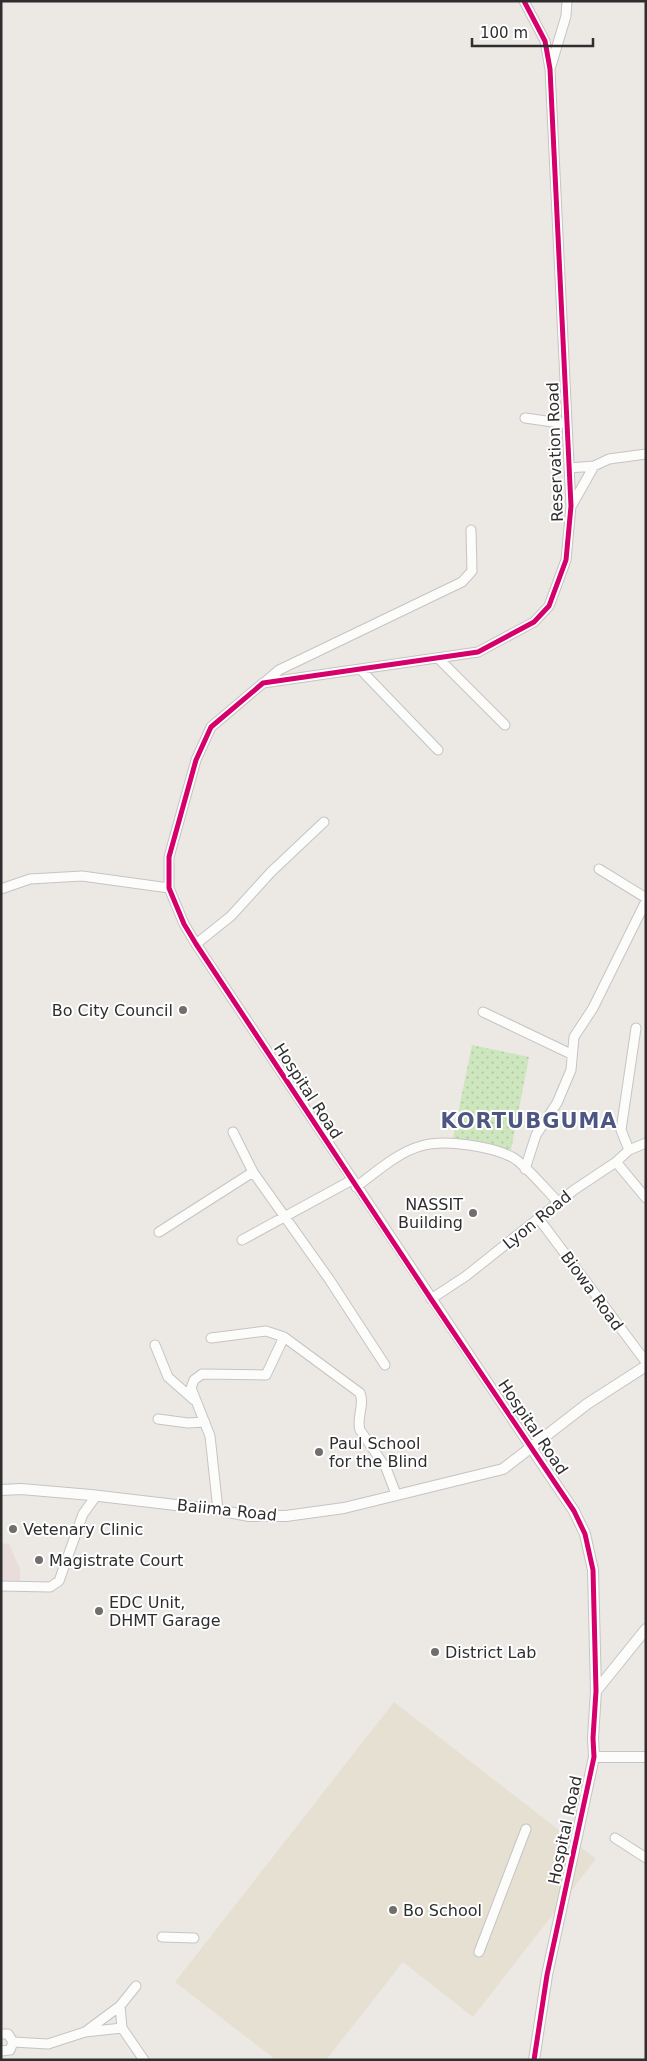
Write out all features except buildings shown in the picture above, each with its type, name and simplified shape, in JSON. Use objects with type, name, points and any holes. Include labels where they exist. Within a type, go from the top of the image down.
[{"type":"street","name":"Reservation Road","points":[[264,683],[478,652],[534,622],[549,606],[566,560],[571,506],[550,69],[545,41],[524,1]]},
{"type":"street","points":[[550,69],[566,16],[567,1]]},
{"type":"street","points":[[525,418],[567,424]]},
{"type":"street","points":[[569,468],[594,466],[609,459],[646,454]]},
{"type":"street","points":[[571,506],[594,466]]},
{"type":"street","points":[[1,890],[30,879],[82,876],[169,888],[169,857],[196,760],[211,727],[280,670],[462,582],[472,571],[471,530]]},
{"type":"street","points":[[438,658],[505,725]]},
{"type":"street","points":[[360,669],[438,750]]},
{"type":"street","points":[[196,944],[231,916],[271,872],[324,822]]},
{"type":"street","points":[[525,1169],[536,1135],[557,1103],[571,1070],[574,1037],[593,1008],[646,899],[599,869]]},
{"type":"street","name":"Hospital Road","points":[[169,888],[184,924],[196,944],[430,1299],[574,1511],[585,1534],[593,1570],[596,1691],[593,1738],[594,1757],[547,1975],[534,2060]]},
{"type":"street","points":[[483,1012],[571,1054]]},
{"type":"street","points":[[629,1150],[621,1130],[636,1028]]},
{"type":"street","points":[[233,1132],[253,1172],[329,1279],[384,1365]]},
{"type":"street","name":"Lyon Road","points":[[430,1299],[466,1276],[574,1190],[616,1162],[629,1150],[646,1143]]},
{"type":"street","points":[[242,1240],[354,1183],[421,1146],[448,1144],[482,1147],[514,1158],[559,1203]]},
{"type":"street","points":[[616,1162],[646,1198]]},
{"type":"street","points":[[159,1232],[253,1172]]},
{"type":"street","name":"Biowa Road","points":[[539,1219],[646,1364]]},
{"type":"street","points":[[211,1338],[266,1331],[284,1337],[360,1394],[362,1399],[358,1423],[360,1430],[386,1468],[396,1494]]},
{"type":"street","points":[[218,1510],[210,1436],[194,1400],[191,1388],[194,1380],[202,1374],[266,1376],[284,1337]]},
{"type":"street","points":[[155,1345],[168,1377],[194,1400]]},
{"type":"street","name":"Baiima Road","points":[[1,1490],[21,1489],[96,1496],[218,1510],[249,1516],[286,1516],[344,1508],[396,1494],[416,1492],[503,1469],[520,1458],[530,1446],[646,1364]]},
{"type":"street","points":[[158,1419],[188,1423],[205,1422]]},
{"type":"street","points":[[1,1586],[50,1587],[59,1582],[83,1514],[96,1496]]},
{"type":"street","points":[[596,1691],[646,1629]]},
{"type":"street","points":[[594,1757],[646,1757]]},
{"type":"street","points":[[479,1952],[526,1829]]},
{"type":"street","points":[[615,1838],[646,1858]]},
{"type":"street","points":[[162,1938],[194,1938]]},
{"type":"street","points":[[85,2032],[120,2006],[136,1986]]},
{"type":"street","points":[[120,2006],[122,2028],[144,2060]]},
{"type":"street","points":[[13,2042],[48,2044],[85,2032],[122,2028]]},
{"type":"street","points":[[1,2034],[8,2034],[13,2042]]},
{"type":"street","points":[[1,2051],[10,2050],[13,2042]]},
{"type":"shaded area","points":[[1,1543],[9,1544],[20,1569],[20,1584],[1,1584]]},
{"type":"shaded area","name":"Bo School","points":[[394,1702],[596,1859],[473,2017],[403,1962],[326,2060],[276,2060],[175,1982]]},
{"type":"green space","points":[[472,1045],[529,1057],[511,1150],[453,1138]]},
{"type":"cycle path","points":[[524,1],[545,41],[550,69],[571,506],[566,560],[549,606],[534,622],[478,652],[263,683],[211,727],[196,760],[169,857],[169,888],[184,924],[196,944],[574,1511],[585,1534],[593,1570],[596,1691],[593,1738],[594,1757],[547,1975],[534,2060]]},
{"type":"place","name":"Bo City Council","points":[[183,1010]]},
{"type":"place","name":"NASSIT Building","points":[[473,1213]]},
{"type":"place","name":"Paul School for the Blind","points":[[319,1452]]},
{"type":"place","name":"Vetenary Clinic","points":[[13,1529]]},
{"type":"place","name":"Magistrate Court","points":[[39,1560]]},
{"type":"place","name":"EDC Unit, DHMT Garage","points":[[99,1611]]},
{"type":"place","name":"District Lab","points":[[435,1652]]},
{"type":"place","name":"Bo School","points":[[393,1910]]},
{"type":"district","name":"KORTUBGUMA","points":[[529,1121]]}]
